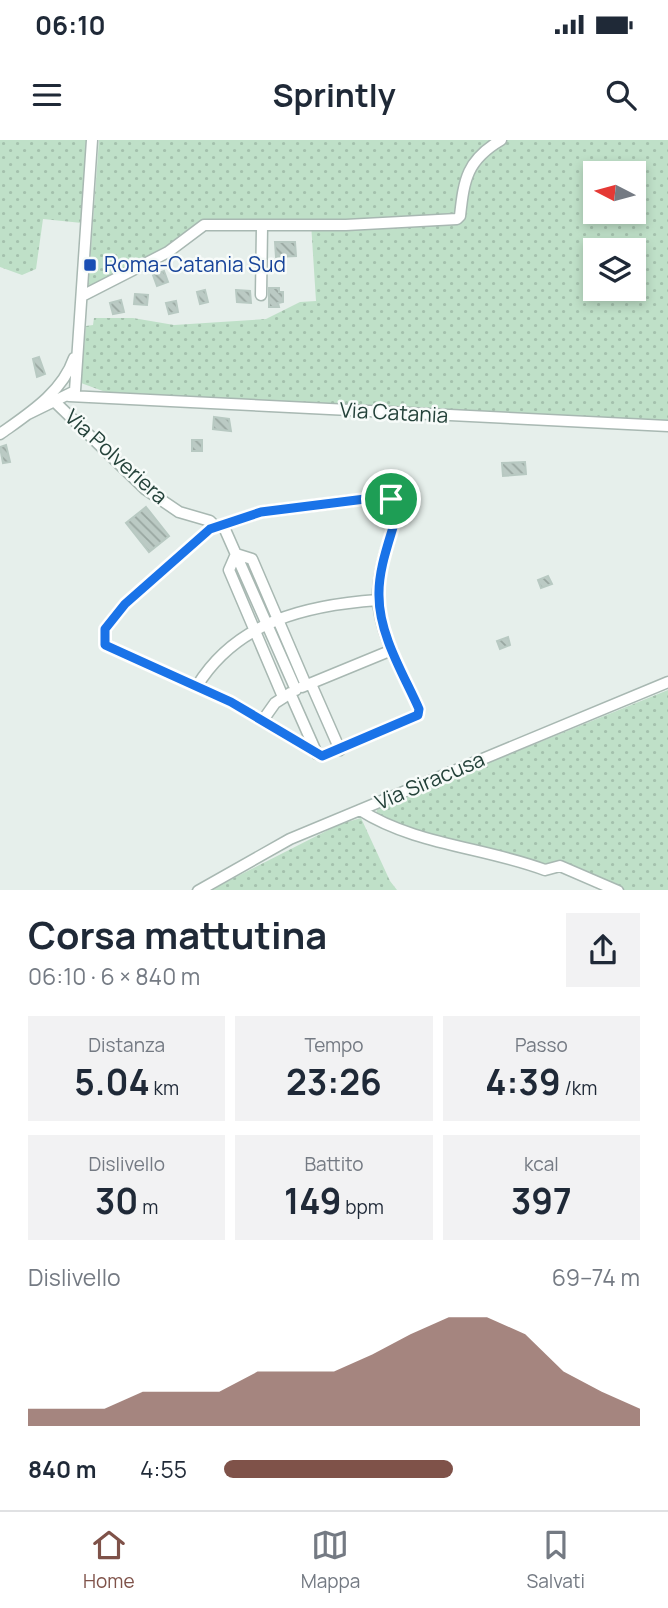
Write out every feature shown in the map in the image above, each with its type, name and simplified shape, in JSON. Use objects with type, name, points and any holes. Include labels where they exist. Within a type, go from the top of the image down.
[{"type":"street","points":[[28,414],[55,402],[69,387],[80,331],[92,140]]},
{"type":"street","points":[[82,296],[168,252],[204,225],[262,227],[457,219],[460,216],[466,173],[485,150],[501,140]]},
{"type":"street","points":[[261,295],[262,227]]},
{"type":"street","points":[[0,434],[69,387]]},
{"type":"street","name":"Via Catania","points":[[69,387],[121,401],[668,426]]},
{"type":"street","name":"Via Polveriera","points":[[55,402],[145,489],[179,512],[220,526]]},
{"type":"street","points":[[365,499],[396,500],[399,506],[381,572],[379,600],[392,650],[419,709],[418,715],[326,756],[317,755],[263,720],[197,686],[108,648],[103,634],[137,591],[220,526],[261,512],[365,499]]},
{"type":"street","points":[[220,526],[236,554],[266,624],[290,693],[317,755]]},
{"type":"street","points":[[236,554],[252,559],[340,750]]},
{"type":"street","points":[[236,554],[229,570],[256,630],[290,693]]},
{"type":"street","points":[[197,686],[222,654],[278,618],[325,604],[379,600]]},
{"type":"street","points":[[263,720],[290,693],[392,650]]},
{"type":"street","name":"Via Siracusa","points":[[200,890],[290,839],[668,682]]},
{"type":"street","points":[[359,810],[377,821],[413,835],[545,870],[560,866],[616,890]]},
{"type":"green space","points":[[0,140],[86,140],[82,223],[43,219],[36,269],[22,275],[0,267]]},
{"type":"green space","points":[[99,140],[668,140],[668,422],[111,394],[81,383],[86,326],[93,325],[94,318],[133,318],[174,325],[266,319],[300,302],[316,301],[311,223],[218,222],[88,289]]},
{"type":"green space","points":[[668,690],[668,890],[623,890],[615,883],[415,832],[375,815],[378,808]]},
{"type":"green space","points":[[361,818],[390,881],[397,890],[210,890],[340,824]]},
{"type":"building","points":[[275,242],[295,242],[296,256],[276,257]]},
{"type":"building","points":[[164,271],[168,282],[157,286],[153,275]]},
{"type":"building","points":[[269,288],[279,288],[279,292],[283,292],[283,302],[278,303],[279,307],[269,307]]},
{"type":"building","points":[[205,290],[208,302],[200,304],[197,292]]},
{"type":"building","points":[[236,290],[250,291],[251,303],[237,302]]},
{"type":"building","points":[[135,294],[148,295],[147,305],[134,304]]},
{"type":"building","points":[[121,300],[124,312],[113,314],[110,303]]},
{"type":"building","points":[[176,301],[178,312],[169,314],[166,303]]},
{"type":"building","points":[[39,357],[45,374],[37,377],[33,359]]},
{"type":"building","points":[[214,417],[229,419],[231,431],[213,429]]},
{"type":"building","points":[[192,440],[202,440],[202,451],[192,451]]},
{"type":"building","points":[[6,445],[10,462],[3,463],[0,447]]},
{"type":"building","points":[[525,462],[526,474],[503,476],[502,463]]},
{"type":"building","points":[[146,507],[169,536],[149,552],[126,523]]},
{"type":"building","points":[[377,509],[387,509],[386,521],[376,520]]},
{"type":"building","points":[[548,576],[552,584],[541,588],[538,580]]},
{"type":"building","points":[[508,637],[510,645],[500,649],[497,641]]},
{"type":"place","name":"Roma-Catania Sud","points":[[90,265]]},
{"type":"route","points":[[365,499],[391,499],[396,500],[399,506],[381,572],[379,600],[392,650],[419,709],[418,715],[326,756],[317,755],[231,702],[105,645],[105,629],[125,604],[210,529],[261,512],[365,499]]}]
